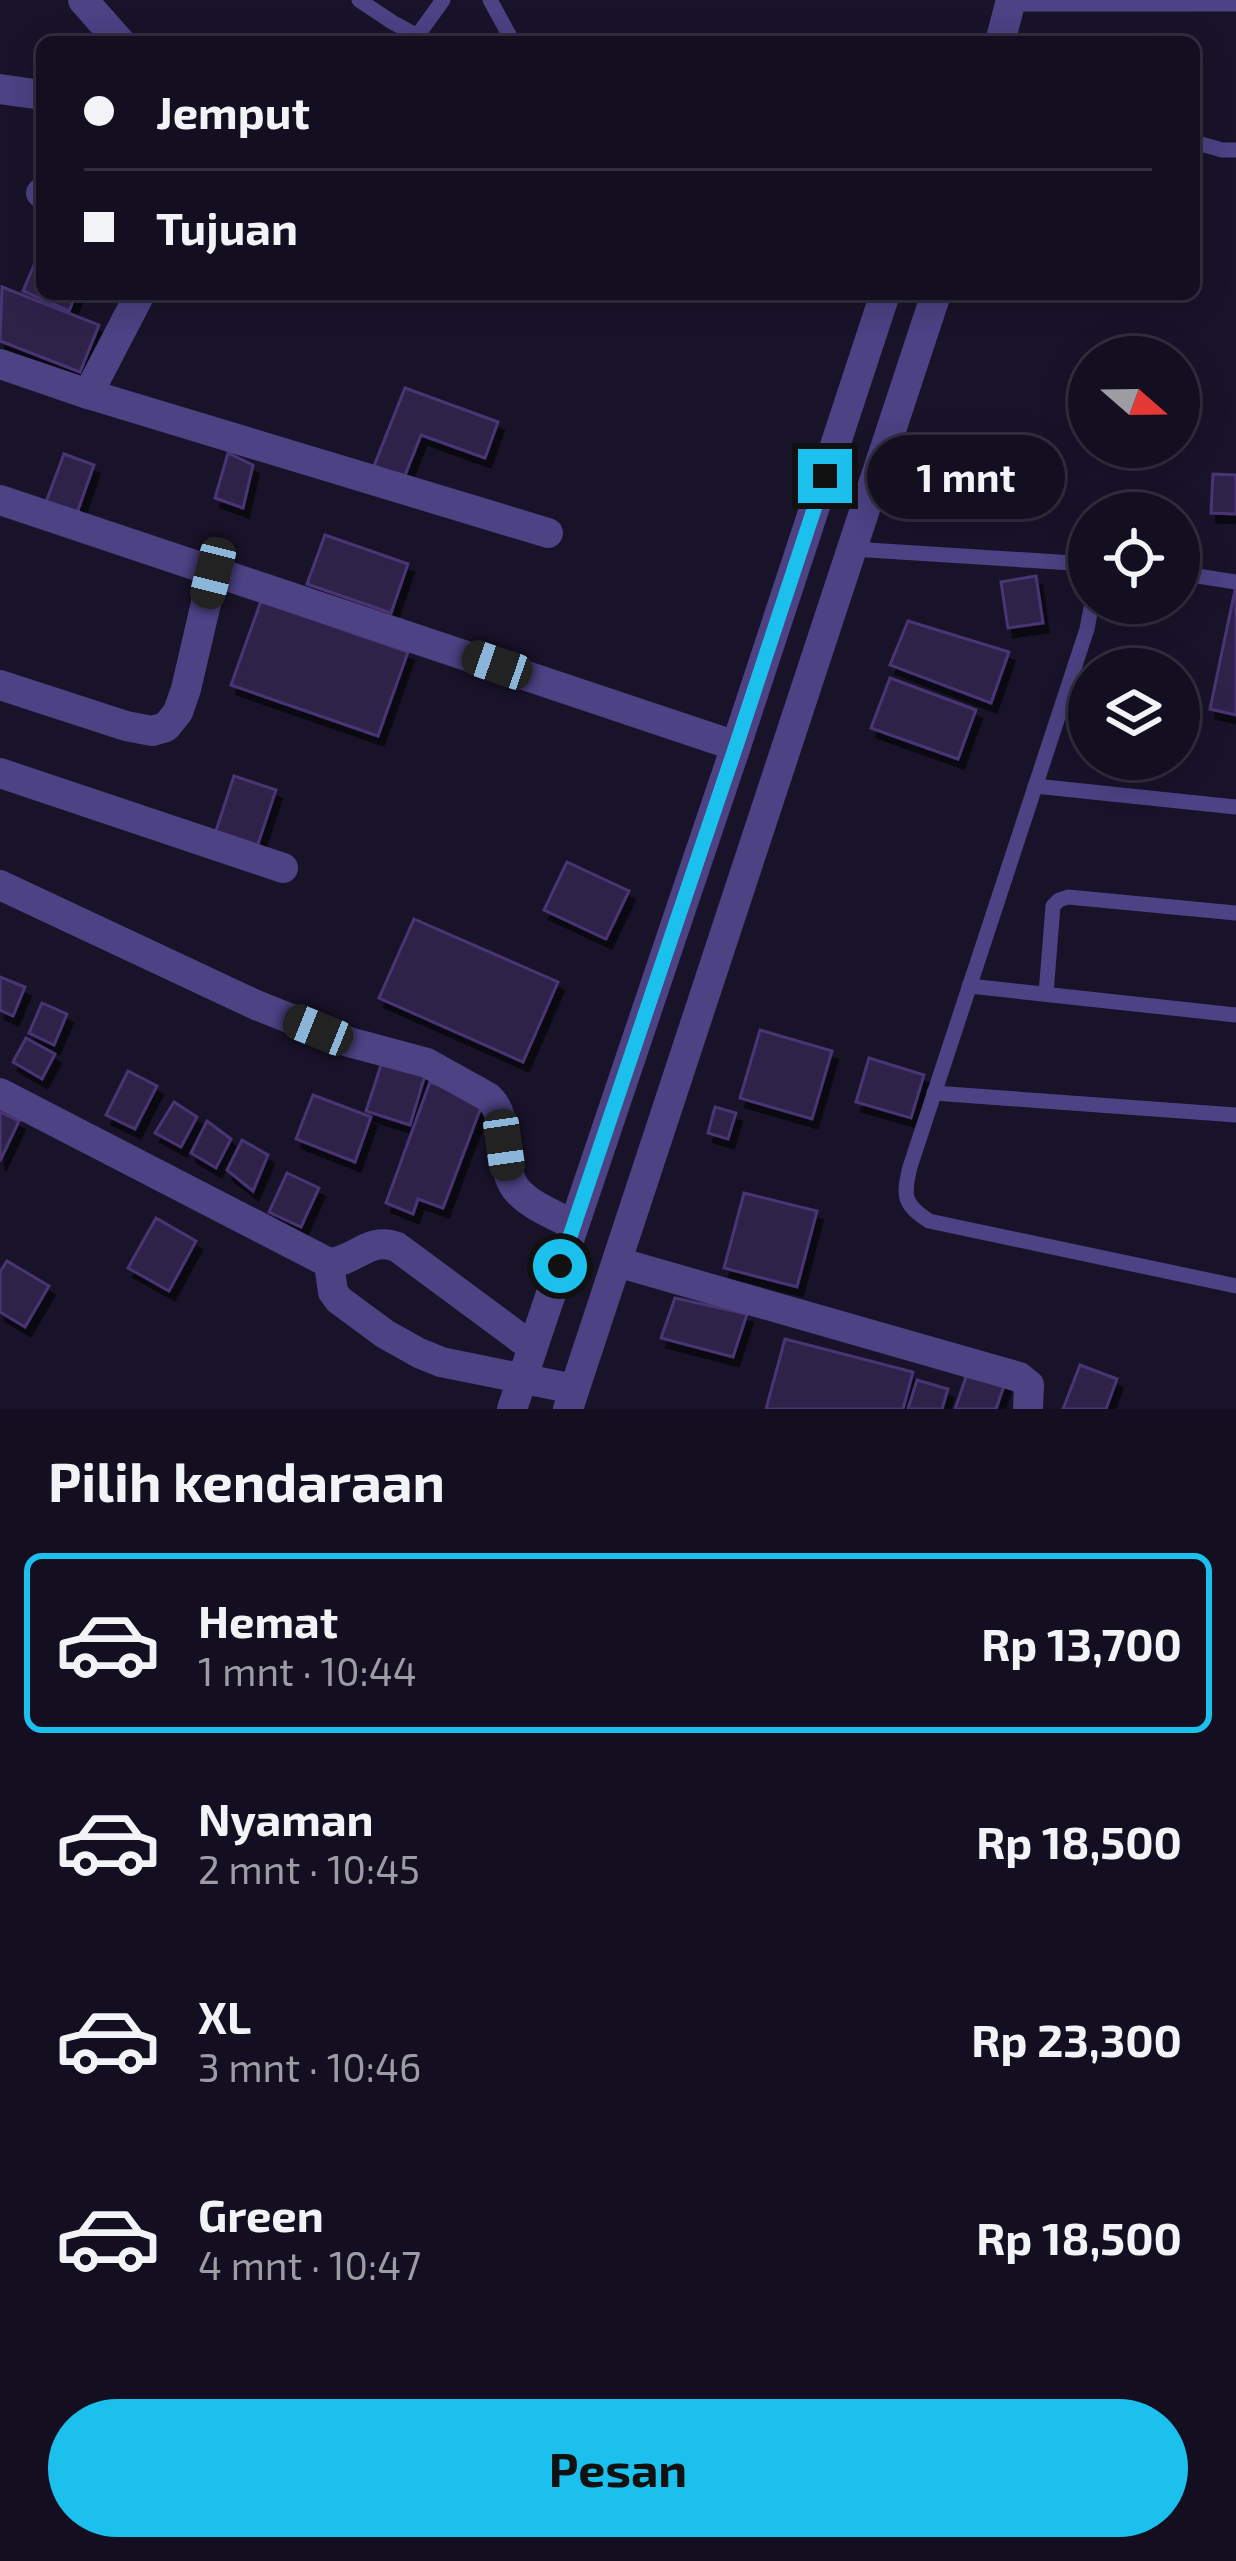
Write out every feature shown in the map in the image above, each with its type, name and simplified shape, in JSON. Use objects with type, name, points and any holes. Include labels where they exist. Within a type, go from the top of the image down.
[{"type":"street","points":[[83,0],[115,36]]},
{"type":"street","points":[[1002,36],[1011,2]]},
{"type":"street","points":[[0,89],[36,94]]},
{"type":"street","points":[[88,394],[137,300]]},
{"type":"street","points":[[512,1409],[882,300]]},
{"type":"street","points":[[329,1263],[333,1292],[339,1300],[385,1334],[432,1359],[523,1378],[571,1399],[934,300]]},
{"type":"street","points":[[0,364],[548,533]]},
{"type":"street","points":[[0,500],[736,746]]},
{"type":"street","points":[[0,685],[126,726],[152,731],[166,727],[178,712],[186,689],[213,573]]},
{"type":"street","points":[[0,773],[283,868]]},
{"type":"street","points":[[0,885],[256,1005],[349,1042],[427,1063],[488,1097],[500,1117],[513,1184],[532,1203],[574,1225]]},
{"type":"street","points":[[0,1093],[329,1263],[348,1259],[371,1244],[392,1245],[532,1347]]},
{"type":"street","points":[[617,1262],[1019,1377],[1029,1384],[1028,1409]]},
{"type":"lane","points":[[359,0],[418,36]]},
{"type":"lane","points":[[424,36],[442,0]]},
{"type":"lane","points":[[490,0],[510,36]]},
{"type":"lane","points":[[1011,2],[1236,4]]},
{"type":"lane","points":[[1200,144],[1236,150]]},
{"type":"lane","points":[[852,549],[1068,563]]},
{"type":"lane","points":[[1200,576],[1236,582]]},
{"type":"lane","points":[[1088,624],[934,1093],[905,1188],[906,1200],[929,1221],[1236,1286]]},
{"type":"lane","points":[[1035,786],[1236,807]]},
{"type":"lane","points":[[1046,994],[1054,906],[1059,900],[1068,897],[1236,914]]},
{"type":"lane","points":[[969,986],[1236,1016]]},
{"type":"lane","points":[[934,1093],[1236,1115]]},
{"type":"building","points":[[36,260],[36,297],[23,291]]},
{"type":"building","points":[[2,287],[99,325],[80,372],[0,341]]},
{"type":"building","points":[[44,300],[74,300],[69,311]]},
{"type":"building","points":[[405,388],[498,422],[485,458],[421,435],[404,478],[374,466]]},
{"type":"building","points":[[228,453],[253,465],[243,508],[215,498]]},
{"type":"building","points":[[64,454],[94,465],[77,513],[46,502]]},
{"type":"building","points":[[1213,474],[1236,475],[1236,514],[1211,513]]},
{"type":"building","points":[[325,535],[408,564],[391,613],[307,584]]},
{"type":"building","points":[[1036,576],[1043,623],[1008,628],[1001,582]]},
{"type":"building","points":[[1236,591],[1236,715],[1210,709]]},
{"type":"building","points":[[261,601],[408,652],[378,736],[231,685]]},
{"type":"building","points":[[908,621],[1009,652],[991,703],[890,665]]},
{"type":"building","points":[[890,678],[976,710],[958,759],[871,728]]},
{"type":"building","points":[[234,776],[276,790],[256,850],[214,837]]},
{"type":"building","points":[[567,862],[629,891],[606,939],[544,910]]},
{"type":"building","points":[[414,919],[558,982],[523,1062],[379,998]]},
{"type":"building","points":[[0,977],[25,987],[13,1016],[0,1010]]},
{"type":"building","points":[[42,1003],[67,1014],[54,1045],[29,1033]]},
{"type":"building","points":[[760,1030],[832,1051],[812,1119],[740,1098]]},
{"type":"building","points":[[26,1038],[55,1054],[42,1079],[13,1062]]},
{"type":"building","points":[[869,1058],[924,1075],[911,1118],[856,1102]]},
{"type":"building","points":[[383,1059],[426,1072],[410,1125],[366,1111]]},
{"type":"building","points":[[128,1071],[157,1086],[135,1129],[106,1115]]},
{"type":"building","points":[[430,1082],[483,1102],[443,1208],[418,1199],[413,1214],[386,1203]]},
{"type":"building","points":[[313,1095],[371,1117],[355,1162],[296,1139]]},
{"type":"building","points":[[174,1102],[197,1117],[181,1147],[155,1133]]},
{"type":"building","points":[[715,1107],[736,1113],[728,1139],[708,1133]]},
{"type":"building","points":[[0,1112],[19,1121],[0,1161]]},
{"type":"building","points":[[207,1121],[231,1139],[216,1168],[191,1153]]},
{"type":"building","points":[[242,1140],[268,1155],[253,1191],[227,1170]]},
{"type":"building","points":[[287,1173],[319,1188],[301,1227],[269,1212]]},
{"type":"building","points":[[744,1193],[817,1211],[797,1287],[724,1268]]},
{"type":"building","points":[[156,1218],[196,1241],[169,1291],[128,1268]]},
{"type":"building","points":[[7,1261],[49,1286],[25,1327],[0,1312],[0,1272]]},
{"type":"building","points":[[675,1298],[747,1314],[733,1357],[661,1338]]},
{"type":"building","points":[[785,1339],[913,1372],[903,1409],[766,1409]]},
{"type":"building","points":[[1080,1365],[1117,1379],[1106,1409],[1063,1409]]},
{"type":"building","points":[[968,1371],[1005,1383],[996,1409],[955,1409]]},
{"type":"building","points":[[917,1380],[948,1389],[942,1409],[908,1409]]},
{"type":"route","points":[[560,1266],[825,476]]}]
